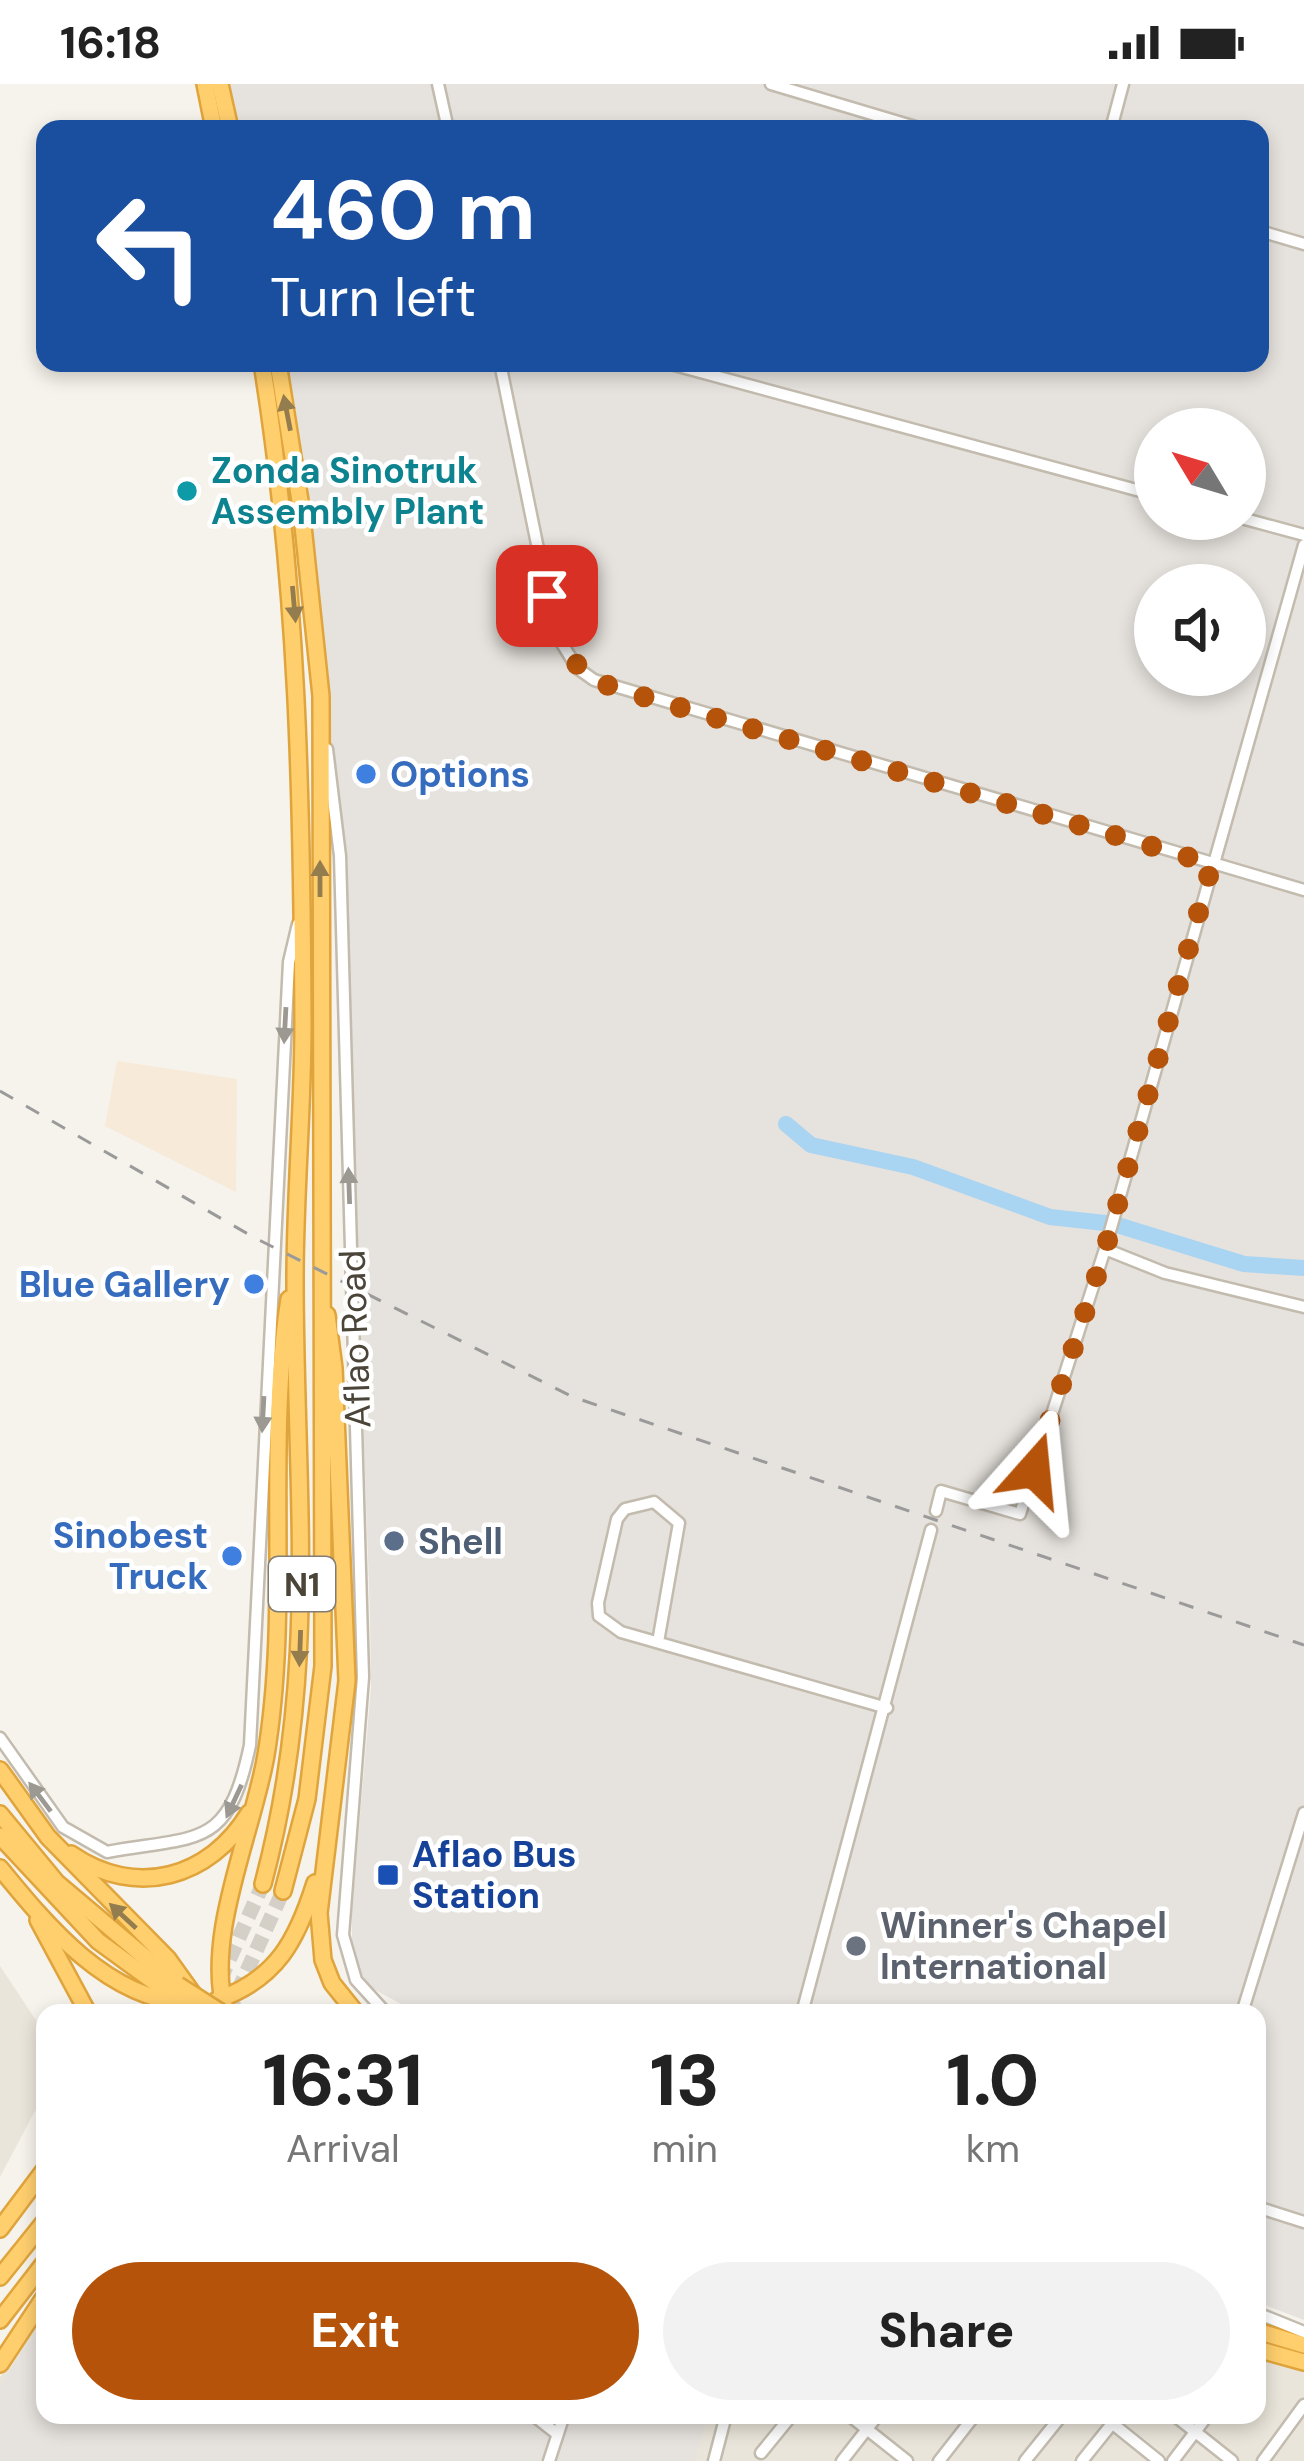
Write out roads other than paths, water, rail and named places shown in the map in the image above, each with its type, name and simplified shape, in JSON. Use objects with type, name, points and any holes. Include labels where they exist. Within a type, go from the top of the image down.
[{"type":"highway","points":[[205,84],[212,120]]},
{"type":"highway","points":[[220,84],[228,120]]},
{"type":"highway","name":"Aflao Road","points":[[263,372],[284,497],[297,641],[302,909],[295,1279],[304,1526],[299,1684],[286,1796],[263,1884]]},
{"type":"highway","name":"Aflao Road","points":[[280,372],[296,462],[321,696],[323,1666],[307,1799],[283,1891]]},
{"type":"highway","points":[[223,2004],[225,1921],[261,1788],[273,1712],[285,1325],[295,1279]]},
{"type":"highway","points":[[320,1290],[334,1368],[346,1681],[337,1793],[319,1913],[323,1960],[350,2004]]},
{"type":"highway","points":[[0,1770],[48,1838],[169,1959],[196,2004]]},
{"type":"highway","points":[[48,1838],[120,1877],[176,1876],[207,1861],[234,1838],[261,1788]]},
{"type":"highway","points":[[0,1814],[102,1935],[216,2004]]},
{"type":"highway","points":[[0,1836],[102,1935],[192,2004]]},
{"type":"highway","points":[[228,2004],[275,1969],[298,1935],[324,1857]]},
{"type":"highway","points":[[0,1868],[27,1902],[83,2004]]},
{"type":"highway","points":[[27,1902],[127,1989],[168,2004]]},
{"type":"highway","points":[[0,2229],[36,2182]]},
{"type":"highway","points":[[0,2276],[36,2232]]},
{"type":"highway","points":[[0,2320],[36,2274]]},
{"type":"highway","points":[[0,2365],[36,2310]]},
{"type":"highway","points":[[1266,2334],[1304,2345]]},
{"type":"highway","points":[[1266,2351],[1304,2362]]},
{"type":"street","points":[[438,84],[446,120]]},
{"type":"street","points":[[771,84],[892,120]]},
{"type":"street","points":[[1114,120],[1124,84]]},
{"type":"street","points":[[1269,234],[1304,244]]},
{"type":"street","points":[[502,372],[555,632],[577,668],[614,688],[1304,890]]},
{"type":"street","points":[[700,372],[1134,489]]},
{"type":"street","points":[[1266,525],[1304,535]]},
{"type":"street","points":[[936,1510],[941,1492],[1020,1514],[1105,1250],[1304,545]]},
{"type":"street","name":"Aflao Road","points":[[321,696],[340,856],[362,1555],[363,1677],[344,1949],[356,1980],[378,2004]]},
{"type":"street","name":"Aflao Road","points":[[0,1738],[63,1827],[90,1848],[106,1852],[209,1833],[230,1814],[242,1785],[250,1745],[289,962],[302,909]]},
{"type":"street","points":[[1105,1250],[1165,1273],[1304,1307]]},
{"type":"street","points":[[658,1642],[679,1523],[654,1502],[639,1503],[617,1519],[599,1616],[621,1632],[887,1708]]},
{"type":"street","points":[[805,2004],[931,1530]]},
{"type":"street","points":[[1245,2004],[1304,1813]]},
{"type":"street","points":[[1266,2210],[1304,2222]]},
{"type":"street","points":[[1266,2317],[1304,2332]]},
{"type":"street","points":[[1263,2461],[1304,2405]]},
{"type":"street","points":[[544,2424],[556,2433]]},
{"type":"street","points":[[549,2461],[560,2424]]},
{"type":"street","points":[[714,2461],[724,2424]]},
{"type":"street","points":[[761,2453],[785,2424]]},
{"type":"street","points":[[860,2424],[907,2461]]},
{"type":"street","points":[[842,2461],[871,2424]]},
{"type":"street","points":[[939,2461],[968,2424]]},
{"type":"street","points":[[1025,2461],[1053,2424]]},
{"type":"street","points":[[1082,2461],[1113,2424]]},
{"type":"street","points":[[1120,2424],[1159,2461]]},
{"type":"street","points":[[1186,2424],[1232,2461]]},
{"type":"street","points":[[1173,2461],[1202,2424]]},
{"type":"waterway","points":[[786,1124],[811,1145],[913,1167],[1050,1217],[1114,1224],[1244,1264],[1304,1268]]},
{"type":"tunnel","points":[[220,1980],[263,1884]]},
{"type":"tunnel","points":[[232,2004],[283,1891]]},
{"type":"railway","points":[[0,1091],[255,1238],[573,1397],[1304,1645]]},
{"type":"place","name":"Zonda Sinotruk Assembly Plant","points":[[187,491]]},
{"type":"place","name":"Options","points":[[366,774]]},
{"type":"place","name":"Blue Gallery","points":[[254,1284]]},
{"type":"place","name":"Shell","points":[[394,1541]]},
{"type":"place","name":"Sinobest Truck","points":[[232,1556]]},
{"type":"place","name":"Aflao Bus Station","points":[[388,1875]]},
{"type":"place","name":"Winner's Chapel International","points":[[856,1946]]}]
